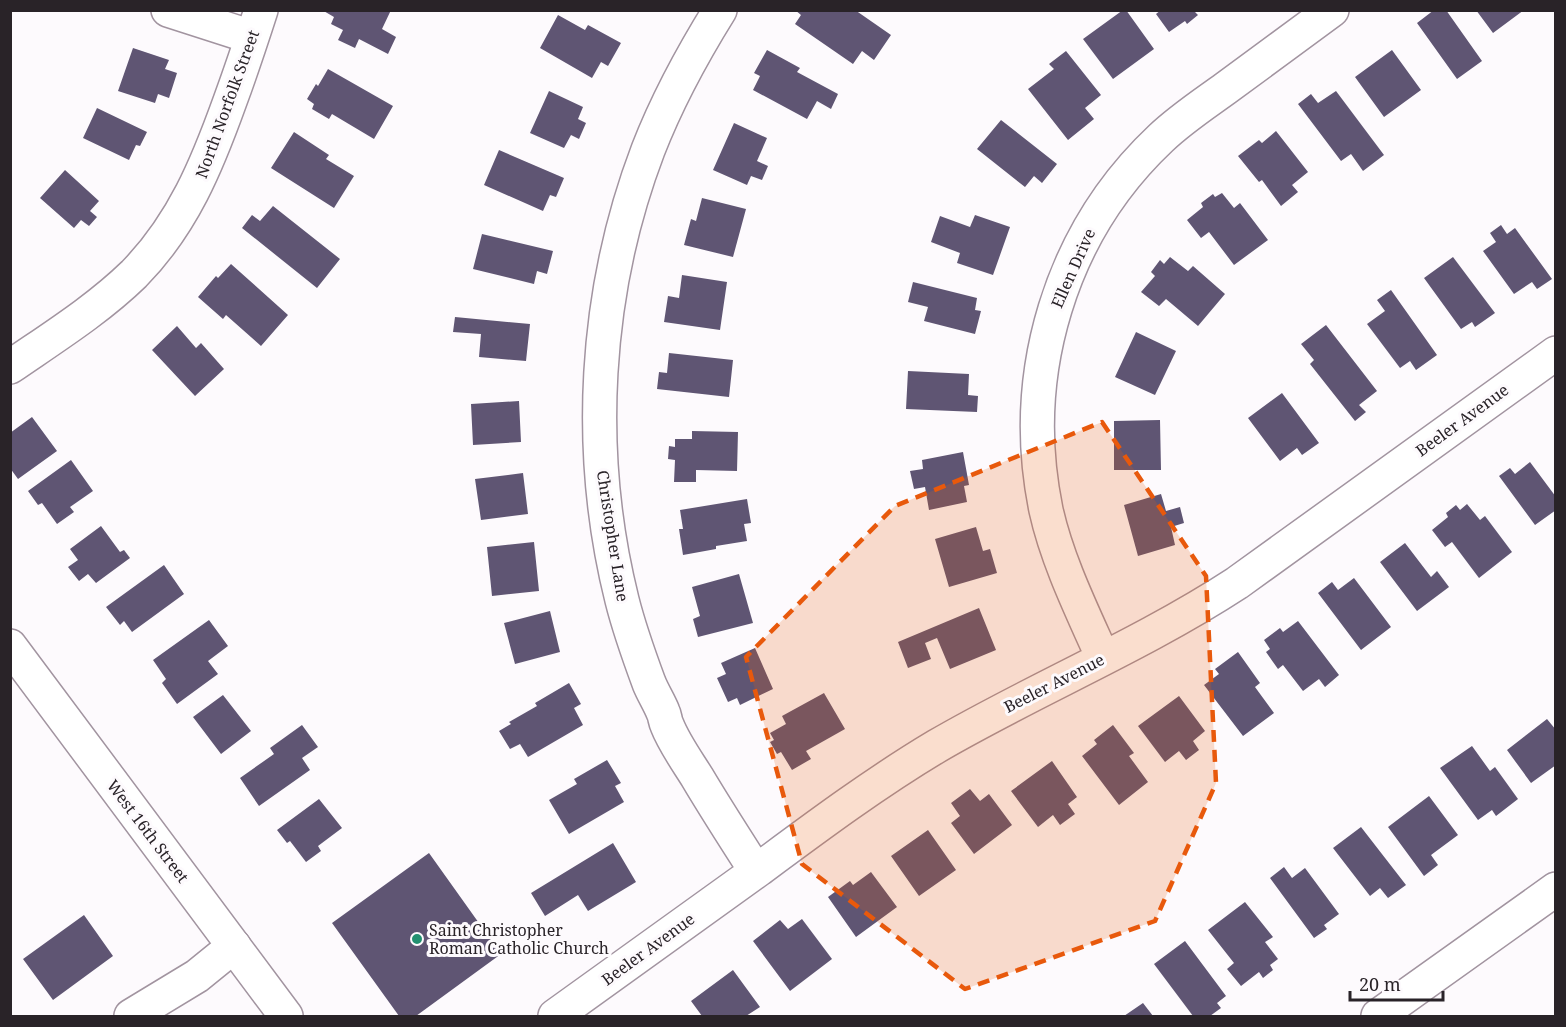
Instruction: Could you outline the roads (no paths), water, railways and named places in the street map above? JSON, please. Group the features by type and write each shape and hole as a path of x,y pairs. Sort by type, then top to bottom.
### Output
{"street":[{"path":"168,10 257,24"},
{"name":"Christopher Lane","path":"720,10 692,57 666,108 631,203 606,315 599,415 606,515 622,599 639,656 674,740 756,871"},
{"name":"Ellen Drive","path":"1103,658 1058,551 1046,509 1039,467 1037,423 1044,351 1054,309 1081,243 1103,205 1144,154 1190,114 1332,10"},
{"name":"North Norfolk Street","path":"10,367 112,294 144,263 171,229 192,195 212,150 257,24"},
{"name":"Beeler Avenue","path":"555,1017 840,810 928,752 1001,710 1184,616 1237,583 1556,353"},
{"name":"West 16th Street","path":"10,646 286,1017"},
{"path":"1378,1017 1556,889"},
{"path":"131,1017 197,976 234,946"}],"place":[{"name":"Saint Christopher Roman Catholic Church","path":"417,939"}]}
